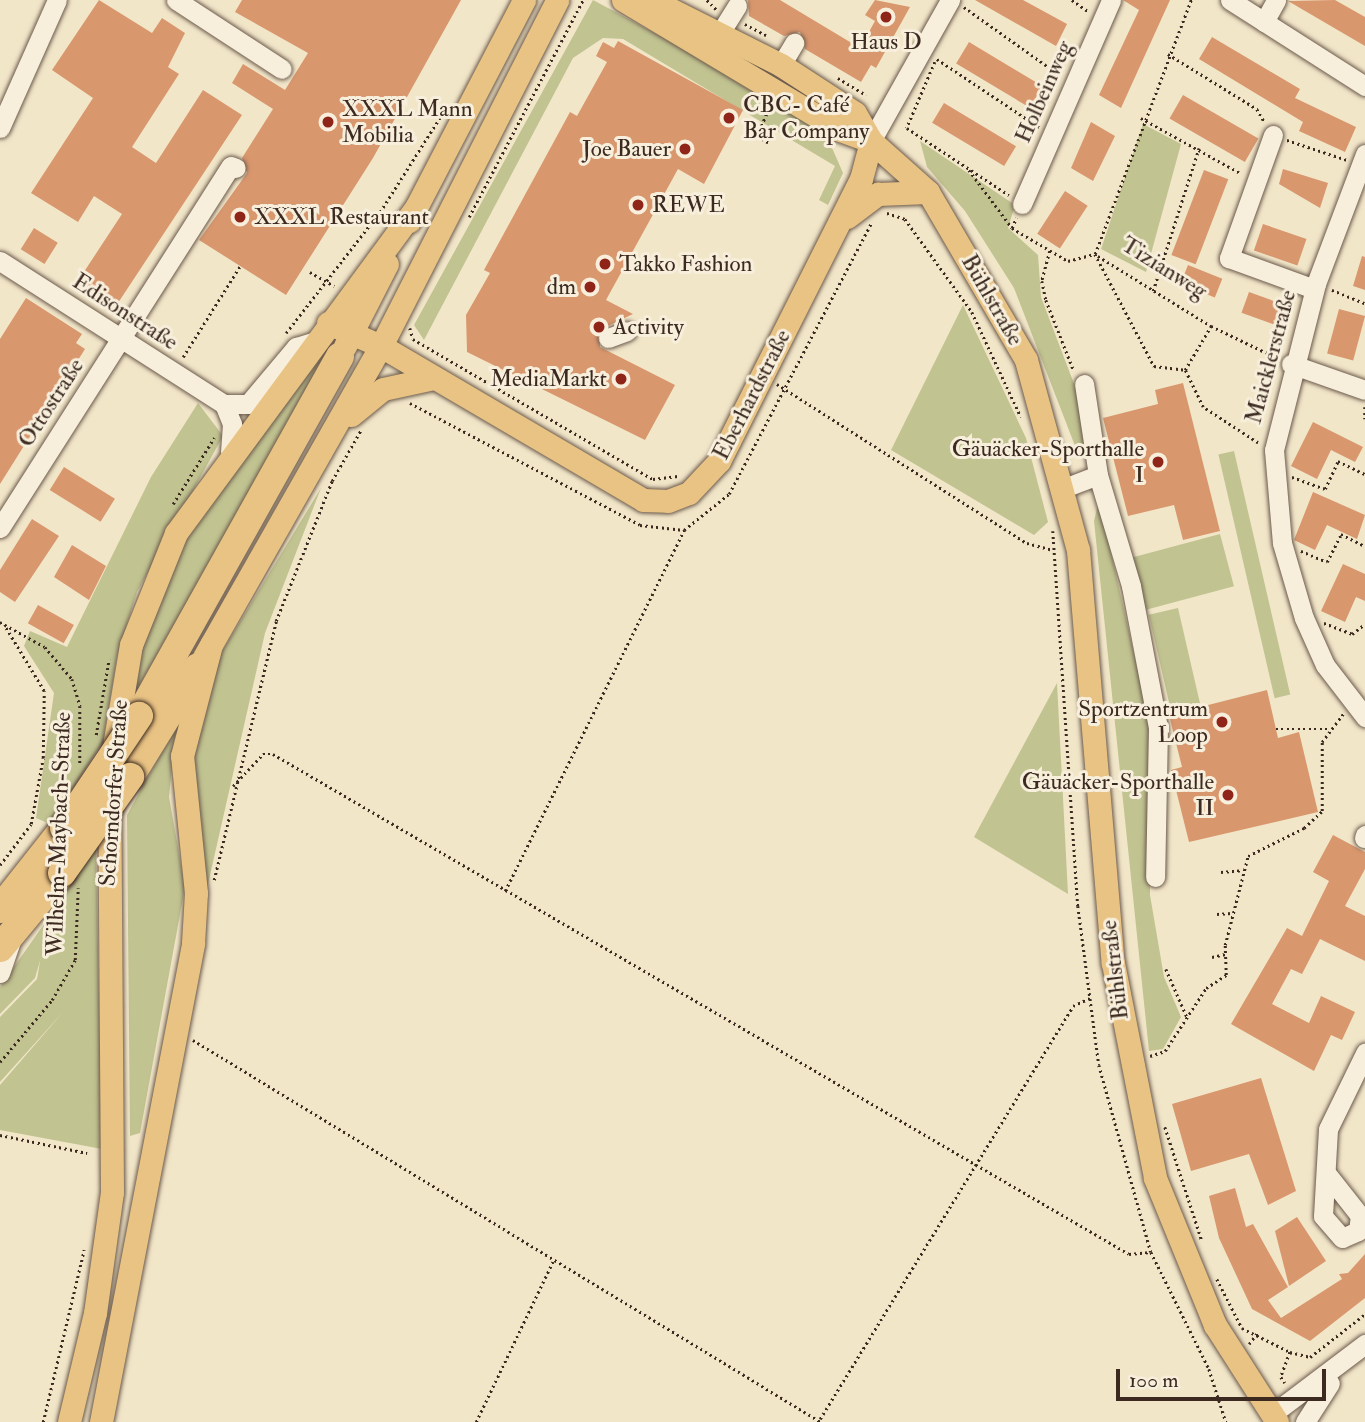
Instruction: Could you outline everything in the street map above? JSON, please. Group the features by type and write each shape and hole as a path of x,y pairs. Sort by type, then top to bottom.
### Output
{"highway":[{"path":"0,909 64,828 139,716 346,344"},
{"path":"7,941 70,878 205,656"}],"main road":[{"path":"346,344 524,0"},
{"path":"101,1422 193,943 196,893 182,756 205,656 381,346 557,0"},
{"name":"Bühlstraße","path":"623,0 840,130 871,141"},
{"name":"Bühlstraße","path":"652,0 780,65 855,113 871,141 928,192 1026,360 1064,488 1085,612 1099,820 1127,1059 1160,1193 1215,1325 1274,1419"},
{"name":"Eberhardstraße","path":"328,323 346,344 381,346 643,500 668,501 706,480 838,227 871,141"},
{"path":"838,227 878,194 928,192"},
{"name":"Schorndorfer Straße","path":"69,1422 95,1313 112,1192 107,837 118,705 156,575 230,452 416,207"},
{"path":"330,438 373,394 434,378"}],"street":[{"path":"0,128 57,0"},
{"path":"176,0 199,6 282,69"},
{"name":"Holbeinweg","path":"1022,204 1111,0"},
{"path":"1230,0 1365,86"},
{"path":"1264,22 1276,0"},
{"path":"720,33 737,6"},
{"name":"Eberhardstraße","path":"871,141 957,8"},
{"path":"780,65 794,43"},
{"path":"1273,135 1254,181 1229,258 1315,287"},
{"name":"Maicklerstraße","path":"1359,711 1307,627 1282,543 1273,450 1291,364 1315,287 1363,159"},
{"name":"Ottostraße","path":"0,528 232,166 236,168"},
{"name":"Edisonstraße","path":"0,261 224,404"},
{"path":"608,338 627,331"},
{"path":"230,452 232,424 224,404 248,404 296,347 312,342"},
{"path":"1291,364 1365,390"},
{"path":"1084,384 1098,475 1131,586 1158,727 1155,877"},
{"path":"1064,488 1098,475"},
{"path":"0,973 7,941"},
{"path":"1327,1174 1328,1129 1358,1086 1365,1053"},
{"path":"1274,1419 1362,1347"},
{"path":"1305,1422 1314,1402 1362,1347"}],"path":[{"path":"464,226 583,0"},
{"path":"967,0 957,8 1074,85"},
{"path":"1191,0 1141,118 1095,254 1154,366 1185,370 1192,393 1217,422 1273,450"},
{"path":"942,48 937,59 1052,135"},
{"path":"1168,54 1257,109 1273,135 1363,159"},
{"name":"Tizianweg","path":"937,59 907,128 1022,204"},
{"path":"310,272 327,282 452,96"},
{"path":"768,143 757,136 775,96"},
{"path":"1141,118 1254,181"},
{"path":"1153,291 1199,148"},
{"name":"Tizianweg","path":"967,167 1012,228 1068,261 1095,254 1211,326 1291,364"},
{"path":"505,891 684,530 729,494 869,225 884,212 905,219 972,312 1023,422"},
{"path":"183,357 240,266"},
{"path":"1315,287 1365,303"},
{"path":"415,316 413,339 653,479 689,472"},
{"name":"Tizianweg","path":"1185,370 1211,326"},
{"path":"762,376 1027,542 1054,551"},
{"path":"406,402 640,525 684,530"},
{"path":"367,418 332,481 276,621 233,787 263,754 273,754 1129,1254 1151,1252"},
{"path":"1275,476 1300,477 1325,489 1338,461 1365,474"},
{"path":"1052,527 1078,906 1099,1065 1151,1252 1209,1369 1226,1422"},
{"path":"1282,543 1327,562 1341,534 1365,546"},
{"path":"1307,627 1326,622 1352,634 1365,624"},
{"path":"0,865 31,824 43,758 44,691 1,623"},
{"name":"Wilhelm-Maybach-Straße","path":"1,623 45,647 72,679 80,706 80,771"},
{"path":"1276,729 1328,729 1359,711"},
{"path":"1147,1057 1166,1051 1206,988 1226,975 1232,913 1248,856 1304,828 1322,811 1322,743 1328,729"},
{"path":"1221,872 1242,870"},
{"name":"Wilhelm-Maybach-Straße","path":"0,1062 52,1000 75,960 70,878"},
{"path":"1217,915 1232,913"},
{"path":"1212,957 1226,954"},
{"path":"1166,969 1187,1017"},
{"path":"186,1035 819,1422 1073,1006 1090,998"},
{"path":"0,1135 87,1153"},
{"path":"43,1422 88,1239"},
{"path":"476,1422 553,1261"},
{"path":"1290,1352 1310,1357 1365,1314"}],"green space":[{"path":"593,0 767,93 829,141 843,173 828,205 819,200 835,166 623,39 603,38 573,58 424,340 414,325"},
{"path":"1143,124 1181,144 1146,272 1101,249"},
{"path":"920,141 1015,205 1008,228 1038,255 1041,297 1076,389 1084,443 1077,451 1014,288 965,211 927,167"},
{"path":"963,305 1026,438 1048,522 1034,535 891,450"},
{"path":"324,344 330,349 223,546 126,708 147,620 186,533"},
{"path":"198,403 223,436 137,592 117,657 103,741 50,824 36,818 54,693 24,646 30,631 67,647 151,477"},
{"path":"1234,451 1290,695 1275,698 1218,455"},
{"path":"321,488 265,633 203,906 187,775 194,721 221,653"},
{"path":"1099,500 1150,724 1150,895 1164,977 1181,1017 1163,1049 1149,1051 1094,521"},
{"path":"1220,534 1234,586 1146,610 1132,558"},
{"path":"1178,608 1200,703 1171,710 1149,615"},
{"path":"1057,683 1068,894 974,837"},
{"path":"176,726 169,797 185,887 140,1133 130,1136 127,815"},
{"path":"96,849 102,1149 0,1130 0,1085 64,1011 0,1082 0,1017 37,979 44,938 65,891"},
{"path":"56,907 35,978 0,1014 0,987"}],"building":[{"path":"99,0 152,33 162,18 185,33 168,67 179,74 132,147 156,163 203,90 242,115 114,309 76,284 122,214 94,196 78,222 31,193 93,98 52,70"},
{"name":"XXXL Mann Mobilia","path":"242,0 461,0 373,158 286,295 199,240 247,173 242,158 273,109 232,83 243,64 285,90 308,53 235,12"},
{"path":"748,0 780,0 860,48 875,21 865,15 875,0 910,7 876,68 871,65 861,82 805,49 800,32 784,36 749,16"},
{"path":"975,0 1023,0 1067,24 1056,46"},
{"path":"1123,0 1170,0 1121,108 1099,95 1139,10"},
{"path":"1335,0 1365,17 1365,46 1288,1"},
{"path":"1212,37 1300,89 1295,98 1356,127 1345,152 1299,131 1303,122 1199,59"},
{"path":"618,41 743,110 704,184 678,169 606,300 633,314 599,330 600,347 675,385 645,440 467,352 466,315 490,273 484,270 570,112 577,116 607,62 596,56 603,42 614,48"},
{"path":"969,42 1043,86 1030,108 956,63"},
{"path":"1183,95 1258,138 1245,162 1170,118"},
{"path":"944,103 1016,146 1004,166 932,123"},
{"path":"1091,122 1115,136 1093,181 1071,168"},
{"path":"1283,169 1328,183 1320,208 1279,184"},
{"path":"1204,170 1228,179 1196,264 1171,255"},
{"path":"1065,191 1088,206 1060,248 1037,234"},
{"path":"1263,224 1306,239 1297,265 1254,250"},
{"path":"34,228 58,243 44,264 21,249"},
{"path":"1362,256 1365,257 1365,290 1353,286"},
{"path":"1188,265 1222,279 1215,297 1181,284"},
{"path":"1249,292 1284,305 1276,325 1241,313"},
{"path":"26,298 82,334 76,343 85,349 0,484 0,339"},
{"path":"1339,309 1365,316 1353,360 1327,353"},
{"name":"Gäuäcker-Sporthalle I","path":"1183,383 1220,531 1183,540 1174,505 1128,516 1103,418 1158,404 1155,390"},
{"path":"1313,422 1363,447 1355,462 1331,450 1317,479 1291,466"},
{"path":"64,467 115,499 101,522 50,490"},
{"path":"1313,492 1365,515 1357,539 1327,525 1315,550 1294,540"},
{"path":"32,519 59,536 15,602 0,592 0,570"},
{"path":"72,545 106,566 89,600 54,577"},
{"path":"1343,564 1365,574 1365,601 1356,597 1345,622 1321,611"},
{"path":"38,605 74,625 64,643 28,623"},
{"path":"1267,690 1278,738 1299,732 1318,812 1189,842 1171,770 1182,767 1169,715"},
{"path":"1333,835 1365,852 1365,869 1345,906 1365,916 1365,961 1320,939 1302,974 1291,969 1272,1004 1309,1023 1321,996 1355,1012 1342,1040 1331,1035 1314,1071 1231,1024 1287,928 1302,936 1329,881 1313,872"},
{"path":"1261,1078 1296,1191 1268,1205 1249,1154 1191,1171 1172,1104"},
{"path":"1235,1188 1246,1227 1253,1224 1288,1287 1268,1300 1281,1318 1342,1279 1339,1274 1348,1273 1365,1254 1365,1298 1310,1341 1252,1309 1219,1238 1209,1196"},
{"path":"1297,1217 1326,1261 1289,1286 1275,1231"}],"place":[{"name":"Haus D","path":"886,17"},
{"name":"CBC- Café Bar Company","path":"729,118"},
{"name":"XXXL Mann Mobilia","path":"328,122"},
{"name":"Joe Bauer","path":"685,149"},
{"name":"REWE","path":"638,205"},
{"name":"XXXL Restaurant","path":"240,217"},
{"name":"Takko Fashion","path":"605,264"},
{"name":"dm","path":"590,287"},
{"name":"Activity","path":"599,327"},
{"name":"MediaMarkt","path":"621,379"},
{"name":"Gäuäcker-Sporthalle I","path":"1158,462"},
{"name":"Sportzentrum Loop","path":"1222,722"},
{"name":"Gäuäcker-Sporthalle II","path":"1228,795"}]}
